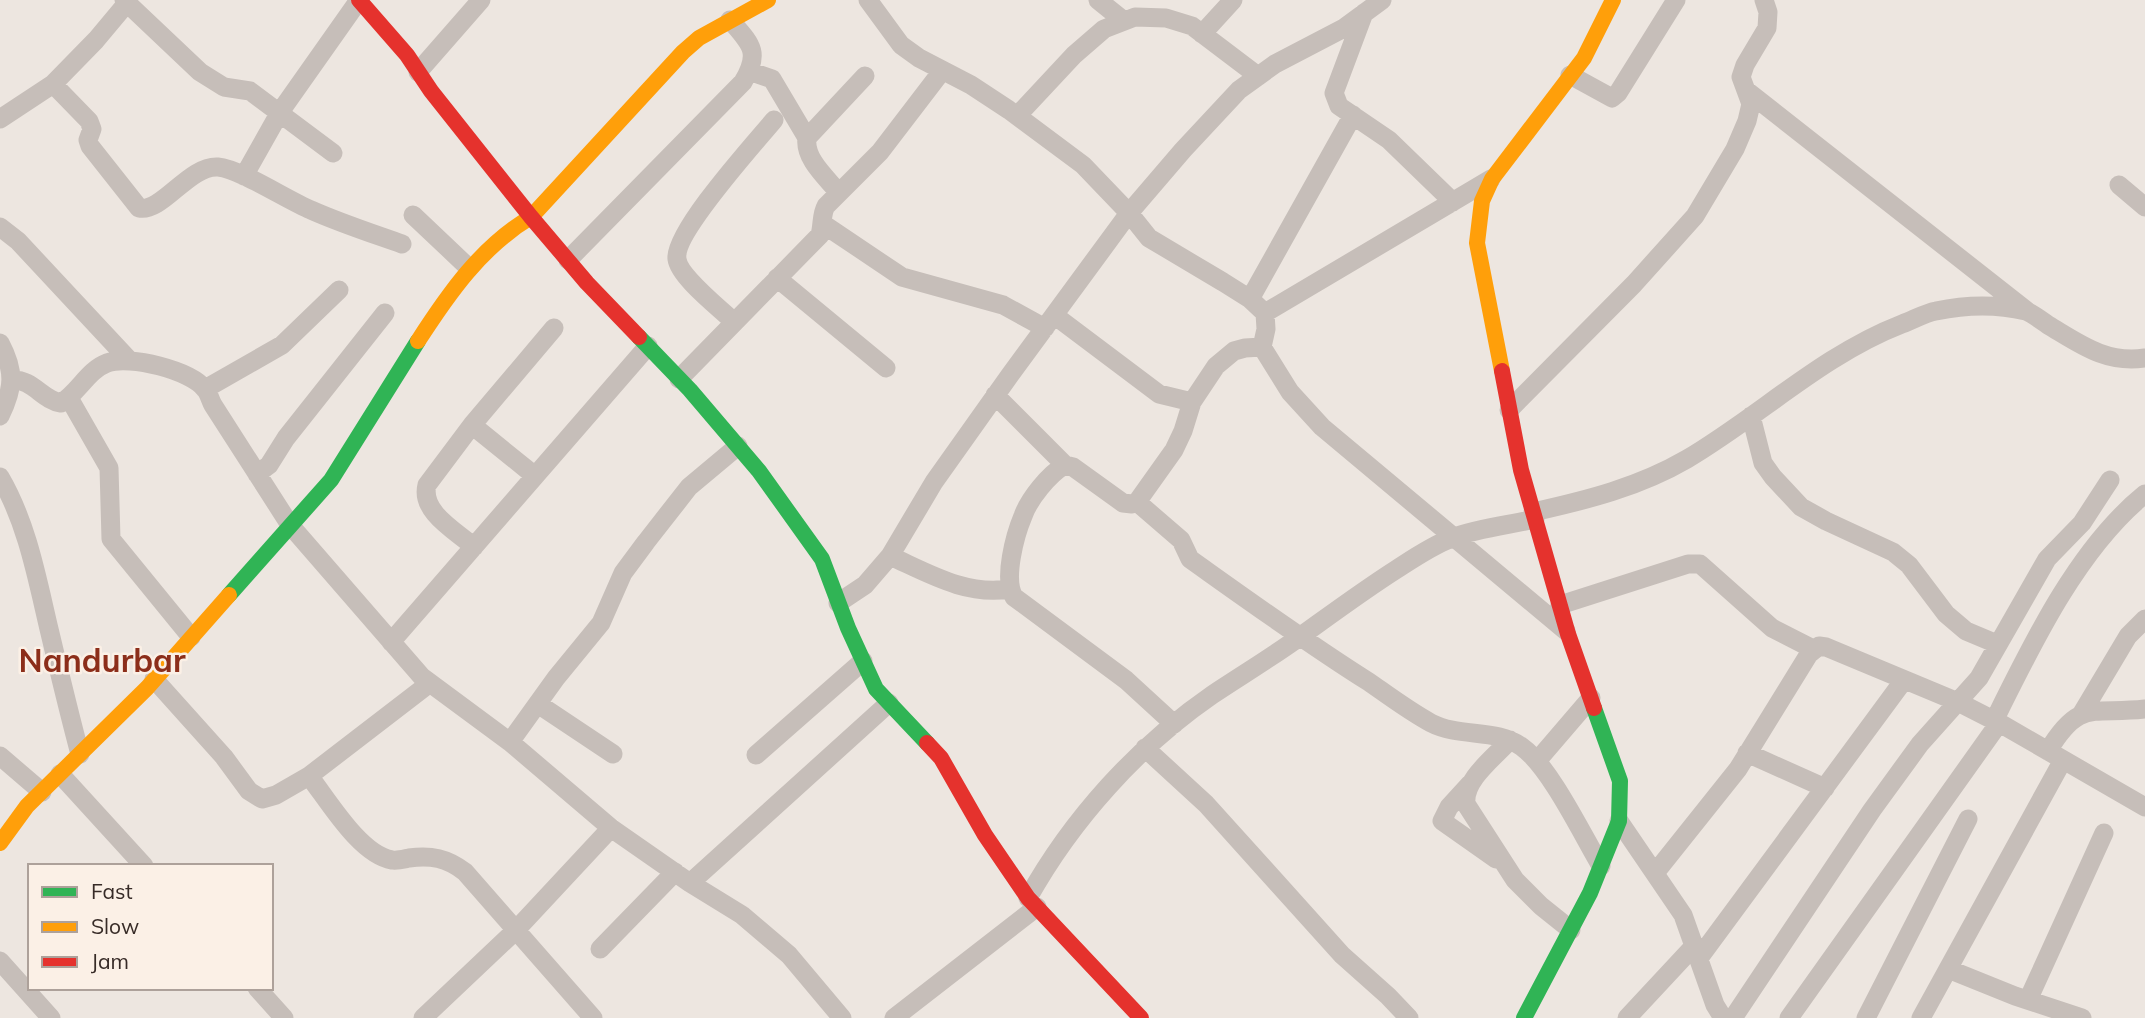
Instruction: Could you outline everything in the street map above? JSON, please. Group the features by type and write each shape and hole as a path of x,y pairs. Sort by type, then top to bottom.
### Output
{"street":[{"path":"244,176 280,112 359,0 407,55 467,138 531,217 759,471 822,559 838,603 876,689 942,758 985,835 1033,902 1141,1018"},
{"path":"418,72 481,0"},
{"path":"0,843 27,806 154,679 331,480 446,297 469,268 516,226 531,217 683,52 699,38 768,0"},
{"path":"869,0 901,46 971,85 1017,116 1083,165 1149,238 1250,299 1265,313 1266,329 1262,347 1290,392 1322,427 1569,634"},
{"path":"1098,0 1124,21"},
{"path":"1202,34 1233,0"},
{"path":"838,603 864,584 890,556 934,482 1049,321 1129,213 1210,121 1239,90 1275,64 1344,28 1382,0"},
{"path":"1524,1018 1571,930 1601,866 1619,821 1620,781 1569,634 1521,470 1477,243 1482,201 1492,179 1584,58 1614,0"},
{"path":"1570,75 1612,98 1618,93 1676,0"},
{"path":"1509,410 1634,284 1695,216 1735,149 1747,121 1751,104 1741,77 1767,28 1765,0"},
{"path":"0,119 53,84 96,40 125,2 200,72 224,87 250,91 333,153"},
{"path":"1365,12 1334,93 1339,106 1389,140 1453,202"},
{"path":"1017,116 1074,55 1104,29 1135,17 1166,18 1192,26 1258,76"},
{"path":"568,260 743,82 753,60 753,50 730,20"},
{"path":"749,71 772,79 807,138"},
{"path":"679,379 820,235 822,214 826,206 880,152 942,71"},
{"path":"839,193 811,158 806,146 807,138 865,76"},
{"path":"53,84 89,121 92,129 88,140 90,146 139,208 151,207 185,180 209,168 230,170 312,211 401,244"},
{"path":"1747,91 2028,312 2083,346 2113,359 2145,358"},
{"path":"1250,299 1353,114"},
{"path":"734,322 686,276 677,259 679,248 692,222 774,120"},
{"path":"1265,313 1492,179"},
{"path":"2119,185 2145,207"},
{"path":"413,215 469,268"},
{"path":"823,224 902,277 1003,305 1049,321 1159,394 1192,402"},
{"path":"0,227 18,241 129,359"},
{"path":"777,278 886,369"},
{"path":"205,389 282,345 339,289"},
{"path":"894,1018 1033,902 1042,873 1103,794 1145,748 1212,695 1267,661 1417,556 1453,538 1601,497 1645,481 1688,459 1833,359 1875,334 1934,311 1973,306 2028,312"},
{"path":"257,474 269,465 286,438 385,313"},
{"path":"474,547 430,509 425,495 427,485 472,425 554,328"},
{"path":"0,343 9,359 12,380 9,398 0,416"},
{"path":"391,642 648,346"},
{"path":"995,395 1065,466 1073,467 1123,503 1132,504 1137,502 1158,475 1180,439 1192,402 1209,375 1224,358 1245,348 1262,347"},
{"path":"12,380 22,380 55,402 61,403 106,363 129,359 155,364 194,380 205,389 212,405 290,525 422,677 510,742 611,828 682,878 742,915 789,955 842,1018"},
{"path":"69,398 109,468 111,539 191,637"},
{"path":"1751,416 1763,463 1801,507 1893,552 1909,565 1946,614 1966,631 1997,644"},
{"path":"472,425 535,476"},
{"path":"510,742 601,623 622,573 689,488 738,446"},
{"path":"1065,466 1034,496 1023,515 1009,576 1009,589 1018,601 1126,680 1174,724"},
{"path":"0,477 5,500 21,521 80,754"},
{"path":"1733,1018 1872,810 1920,744 1979,678 2047,559 2082,523 2110,480"},
{"path":"1789,1018 1997,722 2026,655 2063,592 2118,517 2145,494"},
{"path":"1137,502 1181,540 1190,558 1299,638 1432,723 1457,733 1502,737 1522,746 1537,761 1601,866"},
{"path":"890,556 971,589 993,592 1009,589"},
{"path":"1560,605 1688,564 1700,564 1772,628 1813,649 1826,647 1958,702 2145,807"},
{"path":"2082,713 2128,636 2145,619"},
{"path":"1655,873 1714,800 1813,649"},
{"path":"756,755 863,661"},
{"path":"154,679 224,757 249,791 262,799 276,795 309,776 429,682"},
{"path":"1628,1018 1697,952 1825,788 1904,680"},
{"path":"1537,761 1591,698"},
{"path":"600,949 889,703"},
{"path":"538,704 613,754"},
{"path":"1921,1018 2056,756 2069,722 2082,713 2104,709 2145,709"},
{"path":"1505,866 1442,821 1449,807 1510,740"},
{"path":"1145,748 1206,804 1342,955 1409,1018"},
{"path":"1747,753 1825,788"},
{"path":"0,756 42,792"},
{"path":"60,774 142,864"},
{"path":"309,776 353,834 371,849 392,860 430,856 453,862 465,872 593,1018"},
{"path":"1470,784 1465,795 1466,804 1505,866 1526,891 1571,930"},
{"path":"1866,1018 1968,819"},
{"path":"1619,821 1683,915 1715,1005 1723,1018"},
{"path":"424,1018 514,931 611,828"},
{"path":"2028,1000 2104,833"},
{"path":"0,961 51,1018"},
{"path":"1948,969 2082,1018"},
{"path":"259,990 284,1018"}],"traffic: fast":[{"path":"639,337 690,390 759,471 822,559 848,628 876,689 927,743"},
{"path":"229,595 331,480 418,341"},
{"path":"1524,1018 1590,893 1619,821 1620,781 1594,708"}],"traffic: slow":[{"path":"418,341 467,272 497,242 531,217 683,52 699,38 768,0"},
{"path":"1502,371 1477,243 1482,201 1492,179 1584,58 1613,0"},
{"path":"0,843 27,806 147,688 229,595"}],"traffic: jam":[{"path":"359,0 407,55 431,91 531,217 587,283 639,337"},
{"path":"1502,371 1521,470 1568,634 1594,708"},
{"path":"927,743 941,758 985,835 1028,898 1141,1018"}],"district":[{"name":"Nandurbar","path":"102,660"}]}
